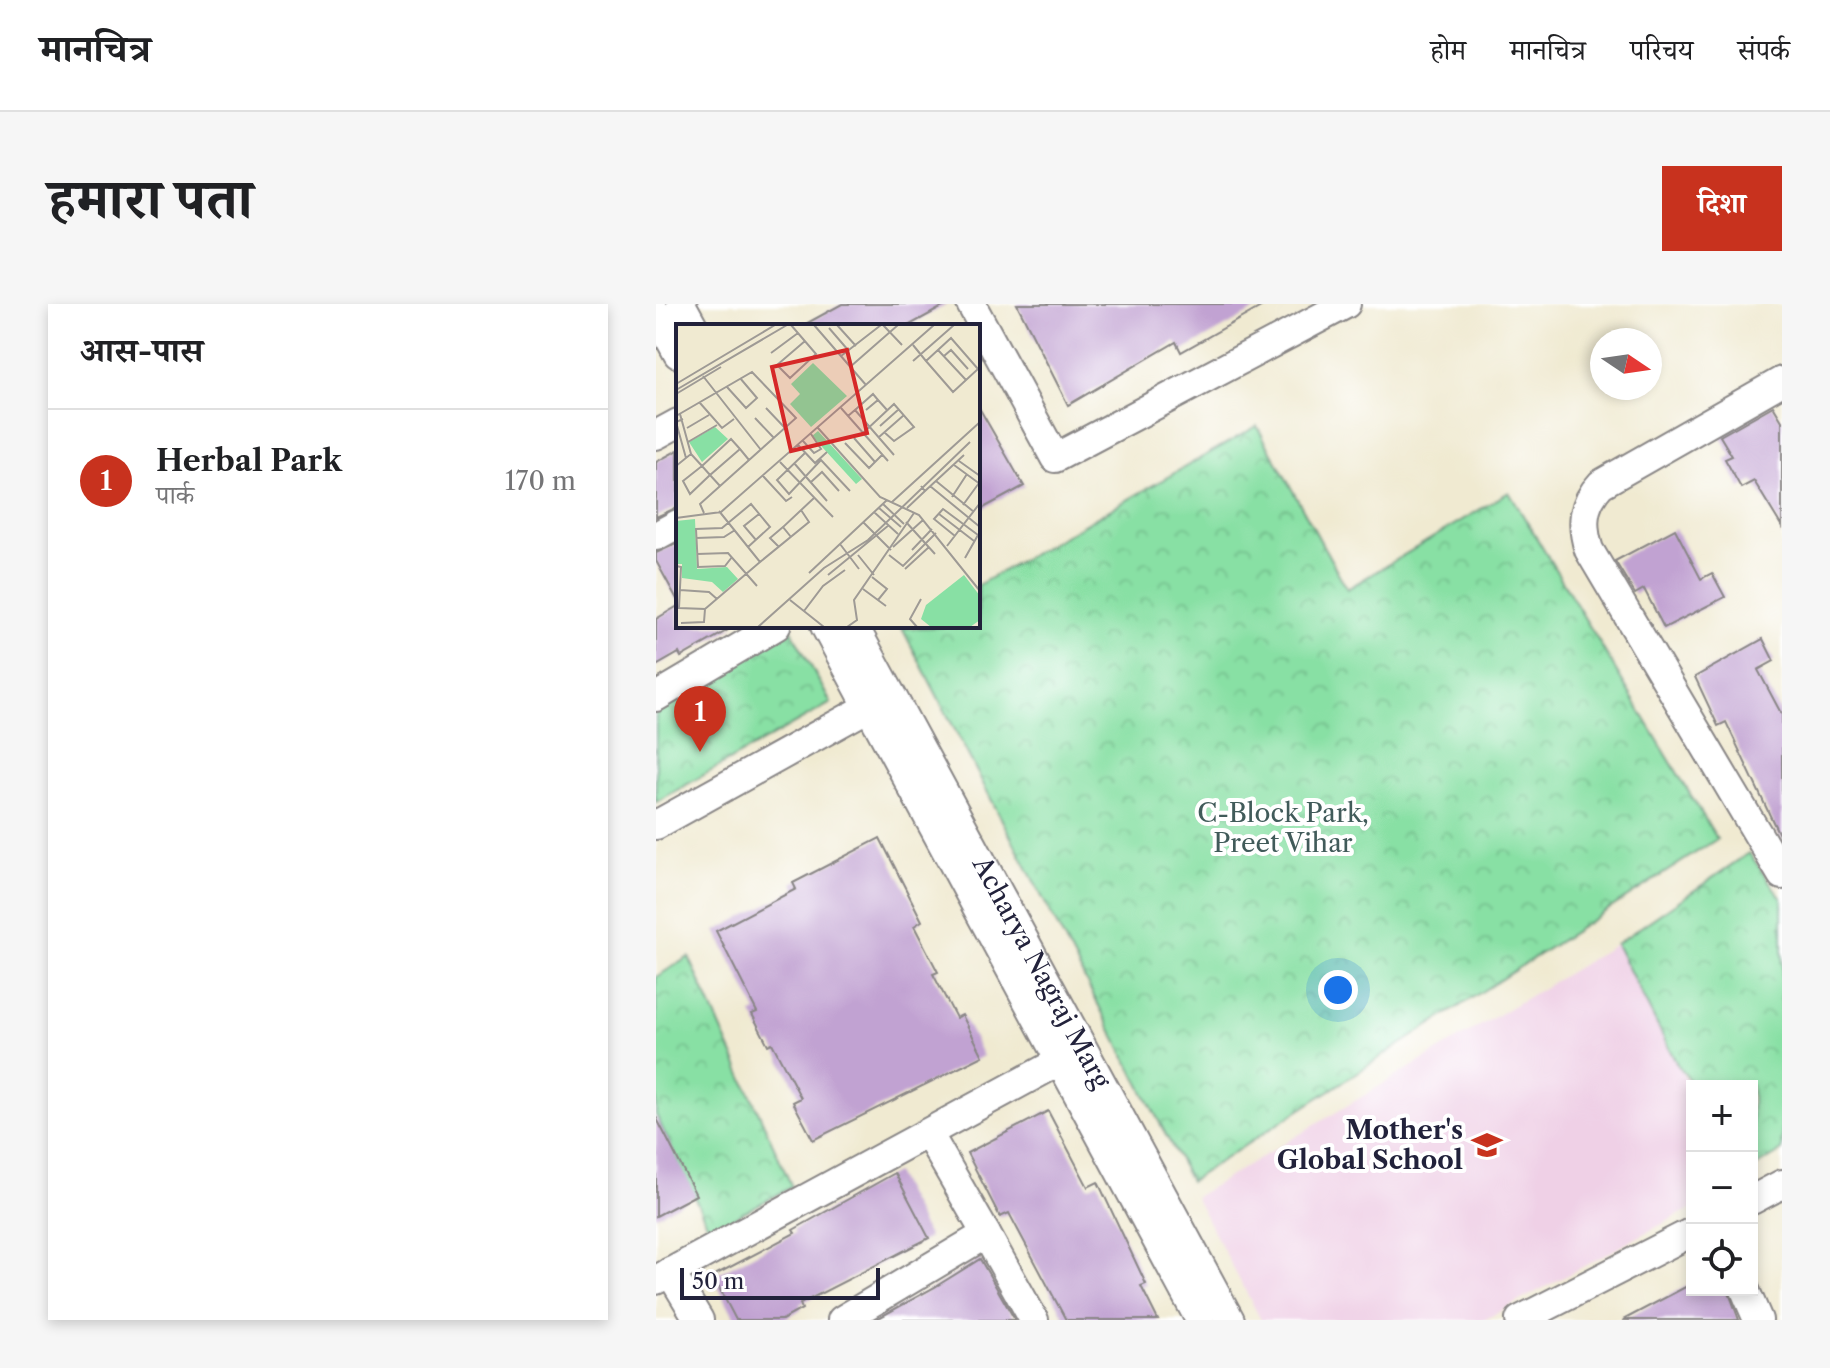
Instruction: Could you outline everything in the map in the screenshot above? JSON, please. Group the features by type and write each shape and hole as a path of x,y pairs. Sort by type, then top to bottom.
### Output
{"street":[{"path":"681,304 692,324"},
{"path":"971,304 1055,458 1346,304"},
{"path":"656,313 676,350"},
{"path":"1782,381 1601,484 1590,495 1583,532 1589,550 1782,875"},
{"path":"656,435 676,424"},
{"path":"656,536 676,525"},
{"path":"656,697 773,628"},
{"name":"Acharya Nagraj Marg","path":"826,628 880,701 1072,1055 1230,1320"},
{"name":"Acharya Nagraj Marg","path":"855,628 880,701"},
{"path":"656,825 880,701"},
{"path":"699,1320 663,1276 1072,1055"},
{"name":"Acharya Nagraj Marg","path":"1072,1055 1200,1320"},
{"path":"928,1133 1034,1320"},
{"path":"1758,1197 1782,1184"},
{"path":"842,1320 986,1234"},
{"path":"1520,1320 1553,1312 1686,1235"},
{"path":"1748,1296 1758,1320"}],"shaded area":[{"name":"Mother's Global School","path":"1616,944 1686,1080 1686,1211 1484,1320 1261,1320 1195,1197"}],"green space":[{"name":"C-Block Park, Preet Vihar","path":"1257,426 1347,589 1509,492 1717,839 1190,1181 902,628 980,628 980,584"},
{"path":"790,628 831,703 656,802 656,689"},
{"path":"1749,853 1782,899 1782,1151 1758,1165 1758,1080 1689,1080 1677,1064 1616,944"},
{"path":"689,957 792,1187 710,1230 656,1115 656,977"}],"building":[{"path":"842,304 948,304 912,324 806,324"},
{"path":"1017,304 1266,304 1181,352 1176,342 1068,405"},
{"path":"1773,406 1782,421 1782,527 1754,481 1741,488 1725,459 1732,456 1720,436"},
{"path":"980,409 1024,486 980,510"},
{"path":"676,451 676,508 656,517 656,462"},
{"path":"1675,529 1701,579 1712,573 1725,597 1664,628 1644,589 1635,594 1615,561"},
{"path":"676,544 676,597 656,561 656,553"},
{"path":"676,607 676,628 732,628 681,657 679,653 656,666 656,619"},
{"path":"1763,639 1774,661 1758,670 1782,715 1782,841 1726,722 1718,726 1695,677"},
{"path":"880,838 922,921 914,926 938,972 933,974 956,1018 962,1015 983,1056 813,1140 793,1102 801,1098 772,1043 768,1045 752,1014 757,1012 716,931 796,889 793,883"},
{"path":"1048,1111 1088,1187 1098,1182 1146,1284 1141,1286 1158,1320 1066,1320 1009,1213 1000,1217 967,1153"},
{"path":"656,1117 696,1195 656,1216"},
{"path":"895,1173 929,1238 800,1304 802,1309 782,1320 736,1320 713,1276 795,1233 793,1230"},
{"path":"980,1259 1015,1320 875,1320 935,1287"},
{"path":"1686,1287 1686,1296 1730,1296 1739,1320 1623,1320"}],"place":[{"name":"Herbal Park","path":"700,752"},
{"name":"Mother's Global School","path":"1487,1145"}]}
